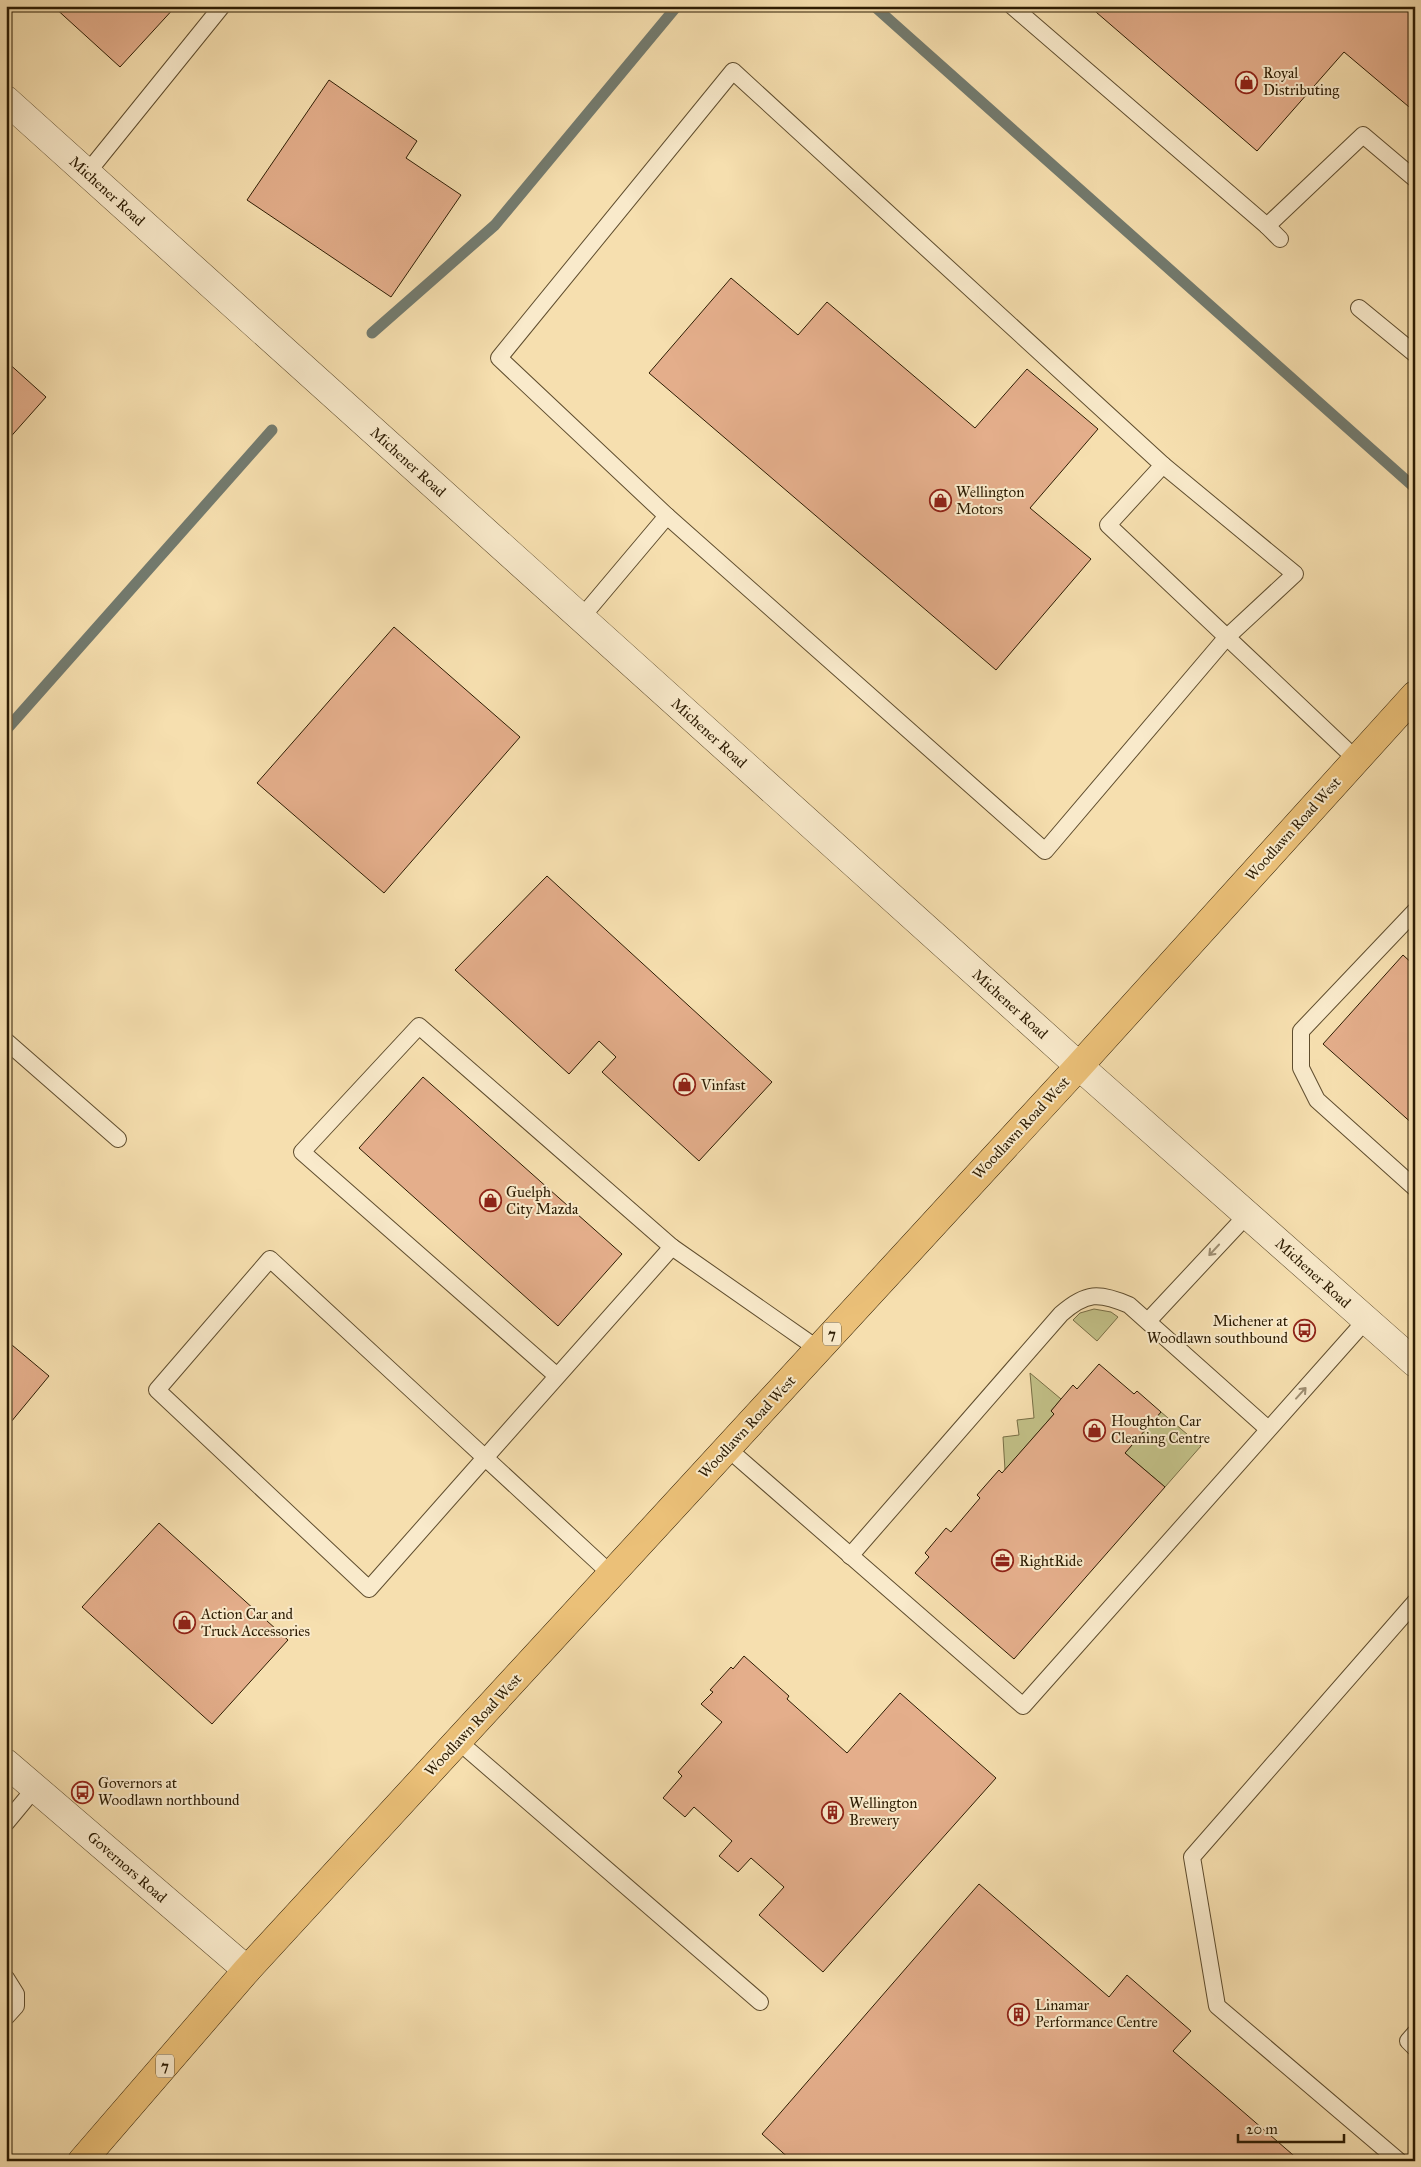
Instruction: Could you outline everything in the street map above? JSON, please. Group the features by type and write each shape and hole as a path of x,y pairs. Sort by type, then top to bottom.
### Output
{"main road":[{"name":"Woodlawn Road West","path":"82,2161 247,1970 1078,1066 1415,695"}],"street":[{"name":"Michener Road","path":"6,100 1078,1066 1415,1363"},
{"name":"Governors Road","path":"6,1763 247,1970"}],"lane":[{"path":"87,173 222,6"},
{"path":"1012,6 1280,239"},
{"path":"734,71 1163,465 1295,574 1226,638 1045,851 667,516 499,358 734,71"},
{"path":"1266,226 1362,135 1415,179"},
{"path":"1359,308 1415,354"},
{"path":"1163,465 1108,525 1356,759"},
{"path":"581,618 667,516"},
{"path":"1413,916 1301,1030 1301,1068 1317,1100 1415,1188"},
{"path":"556,1376 302,1152 419,1026 672,1247 818,1349"},
{"path":"6,1041 118,1139"},
{"path":"1148,1321 1247,1215"},
{"path":"611,1574 485,1457 270,1259 157,1390 369,1589 485,1457 556,1376 672,1247"},
{"path":"850,1556 1061,1314 1076,1301 1094,1295 1112,1298 1129,1305 1268,1429"},
{"path":"727,1448 1023,1706 1366,1320"},
{"path":"1398,2161 1218,2006 1192,1857 1415,1602"},
{"path":"458,1741 760,2002"},
{"path":"6,1823 35,1788"},
{"path":"6,1978 16,1994 16,2006 6,2017"},
{"path":"1415,2033 1408,2041 1415,2048"}],"shaded area":[{"path":"1094,1309 1111,1312 1118,1317 1097,1341 1073,1320 1080,1313"},
{"path":"1030,1373 1061,1399 1051,1411 1054,1414 1005,1470 1003,1437 1019,1435 1017,1420 1034,1418"},
{"path":"1161,1412 1201,1446 1165,1487 1125,1453"}],"building":[{"path":"53,6 176,6 120,67"},
{"name":"Royal Distributing","path":"1089,6 1415,6 1415,112 1344,52 1257,151"},
{"path":"329,80 417,141 406,158 461,195 391,297 247,200"},
{"path":"731,278 798,335 827,302 975,428 1027,369 1098,429 1030,508 1091,559 996,670 649,373"},
{"path":"6,361 46,397 6,442"},
{"path":"394,627 520,737 384,893 257,783"},
{"path":"547,876 772,1082 699,1161 602,1072 616,1057 599,1041 569,1074 455,970"},
{"path":"1403,955 1415,966 1415,1126 1323,1044"},
{"name":"Guelph City Mazda","path":"423,1077 622,1254 558,1326 359,1148"},
{"path":"6,1340 49,1376 6,1428"},
{"path":"1099,1364 1134,1394 1137,1391 1161,1412 1125,1453 1165,1487 1014,1659 915,1573 929,1557 925,1553 946,1528 951,1532 980,1498 977,1495 999,1470 1002,1473 1054,1414 1051,1411 1073,1385 1077,1389"},
{"name":"Action Car and Truck Accessories","path":"159,1523 288,1640 212,1724 82,1607"},
{"name":"Wellington Brewery","path":"744,1656 789,1696 787,1699 847,1753 900,1693 996,1778 823,1972 759,1915 784,1887 751,1858 738,1872 719,1856 732,1841 694,1807 685,1817 663,1798 682,1776 678,1772 722,1722 701,1704 713,1692 710,1690"},
{"name":"Linamar Performance Centre","path":"979,1884 1109,1997 1127,1975 1191,2031 1173,2051 1300,2161 792,2161 762,2134"}],"waterway":[{"path":"372,333 495,225 677,6"},
{"path":"874,6 1415,488"},
{"path":"6,730 272,430"}],"place":[{"name":"Royal Distributing","path":"1247,82"},
{"name":"Wellington Motors","path":"940,501"},
{"name":"Vinfast","path":"685,1085"},
{"name":"Guelph City Mazda","path":"490,1201"},
{"name":"Michener at Woodlawn southbound","path":"1304,1330"},
{"name":"Houghton Car Cleaning Centre","path":"1095,1430"},
{"name":"RightRide","path":"1003,1561"},
{"name":"Action Car and Truck Accessories","path":"185,1623"},
{"name":"Governors at Woodlawn northbound","path":"82,1792"},
{"name":"Wellington Brewery","path":"833,1812"},
{"name":"Linamar Performance Centre","path":"1019,2014"}]}
